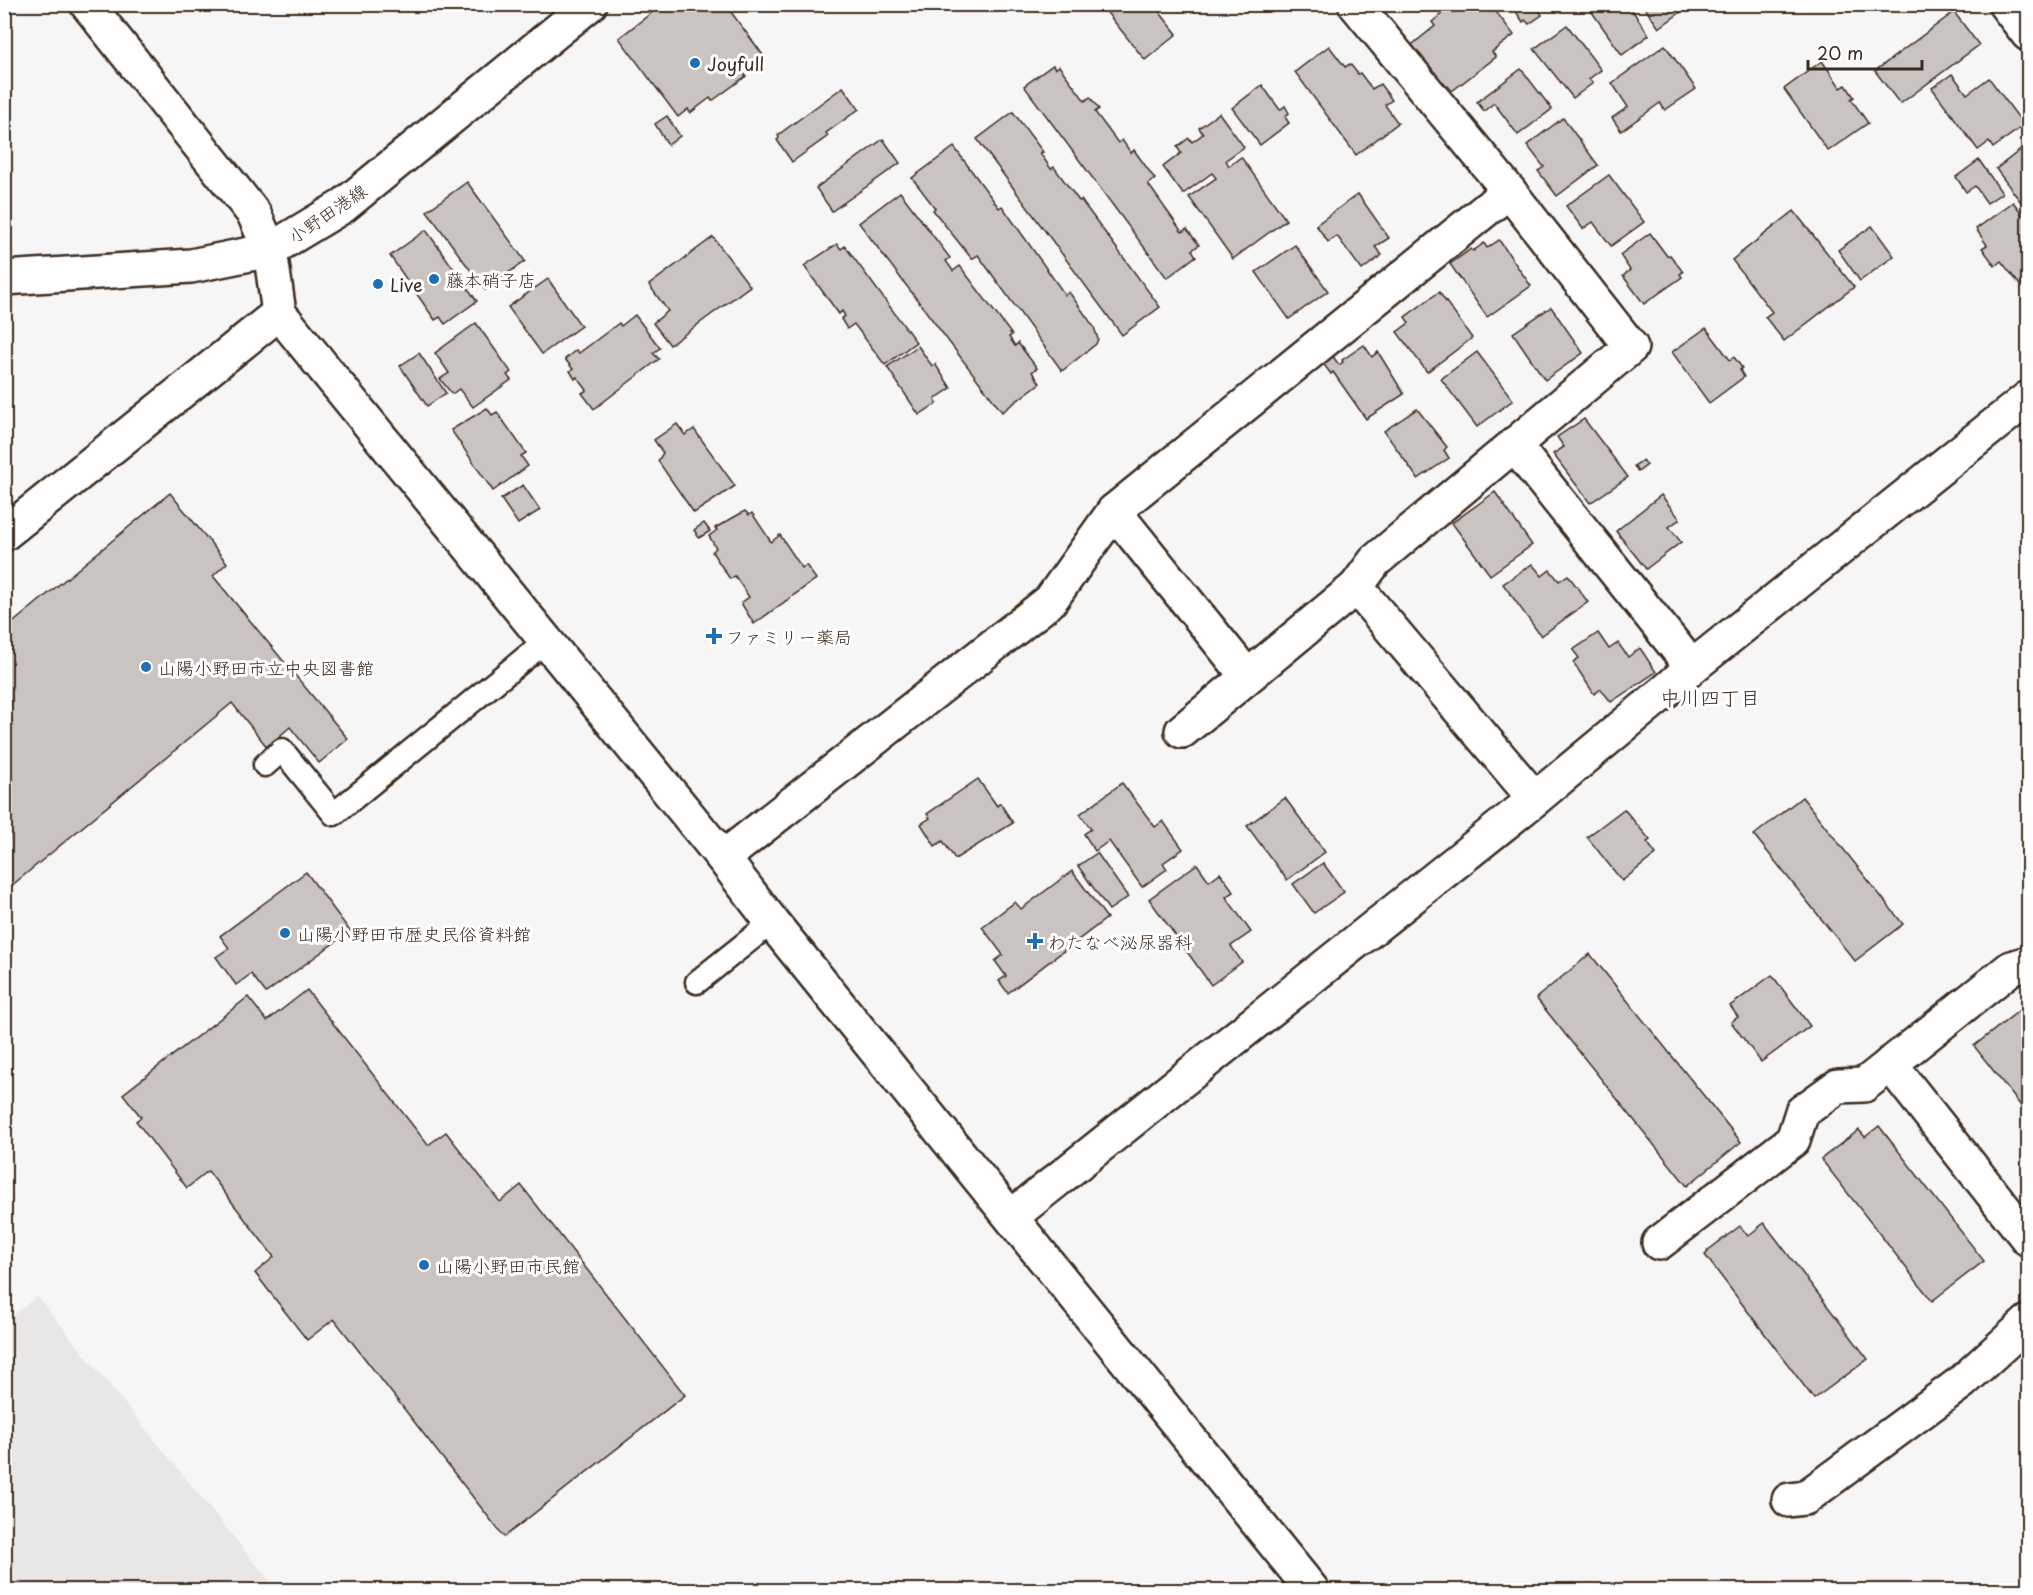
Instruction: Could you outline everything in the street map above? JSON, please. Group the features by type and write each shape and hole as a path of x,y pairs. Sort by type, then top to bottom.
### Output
{"street":[{"path":"87,4 254,214 270,250 279,313 723,858 772,922 1312,1590"},
{"name":"小野田港線","path":"4,278 191,266 270,250 343,206 590,4"},
{"path":"2005,4 2028,34"},
{"path":"1182,731 1356,586 1375,561 1631,347 1509,191 1357,5"},
{"path":"723,858 1050,601 1114,511 1509,191"},
{"path":"4,534 279,313"},
{"path":"1011,1217 1535,799 1692,667 2028,398"},
{"path":"1514,444 1692,667"},
{"path":"1114,511 1247,676"},
{"path":"1356,586 1535,799"},
{"path":"1659,1243 1793,1140 1802,1112 1838,1086 1864,1085 2011,968 2028,963"},
{"path":"1890,1064 2028,1239"},
{"path":"1789,1500 1805,1498 1962,1382 2028,1322"}],"lane":[{"path":"265,765 282,750 334,814 546,641"},
{"path":"697,982 772,922"}],"shaded area":[{"path":"37,1296 277,1590 5,1590 5,1322"}],"building":[{"name":"Joyfull","path":"663,4 725,4 763,55 742,71 746,76 712,101 710,98 690,113 688,109 678,117 619,38"},
{"path":"1100,4 1153,4 1177,34 1145,60"},
{"path":"1453,4 1457,7 1459,4 1490,4 1514,35 1492,52 1496,57 1452,91 1448,86 1446,88 1409,47 1435,26 1432,22"},
{"path":"1511,4 1547,4 1539,10 1542,15 1529,24 1525,20 1523,22"},
{"path":"1628,4 1649,35 1622,55 1587,5"},
{"path":"1642,4 1682,4 1685,9 1659,28"},
{"path":"1954,12 1979,45 1900,104 1875,71"},
{"path":"1567,25 1601,70 1589,79 1593,83 1573,98 1534,49"},
{"path":"1665,45 1696,89 1665,110 1660,103 1621,131 1612,118 1628,107 1612,83"},
{"path":"1329,46 1345,67 1350,64 1372,89 1380,84 1392,100 1385,105 1398,123 1356,155 1295,72"},
{"path":"1822,61 1841,88 1846,85 1854,97 1851,99 1868,123 1828,151 1784,89"},
{"path":"1053,65 1055,69 1059,66 1085,101 1090,97 1099,109 1095,112 1118,143 1122,140 1131,153 1134,150 1155,179 1148,184 1182,232 1187,229 1199,245 1192,250 1196,256 1167,278 1024,86"},
{"path":"1521,69 1552,109 1518,135 1494,103 1484,111 1477,102"},
{"path":"1952,74 1967,94 1989,78 2024,125 1993,148 1989,142 1978,150 1932,88"},
{"path":"1262,85 1280,110 1285,106 1289,113 1285,117 1289,123 1260,145 1232,108"},
{"path":"843,87 859,109 826,133 828,136 792,162 777,140 778,135"},
{"path":"1013,112 1043,152 1040,153 1051,169 1054,167 1079,201 1081,200 1160,307 1122,335 977,139"},
{"path":"1219,113 1244,147 1226,160 1229,166 1241,157 1286,220 1233,259 1189,197 1216,178 1212,173 1183,194 1163,167 1181,153 1177,147 1189,138 1192,142 1203,134 1199,128"},
{"path":"667,116 680,136 668,145 655,124"},
{"path":"1563,118 1598,165 1557,196 1538,171 1544,167 1527,145"},
{"path":"883,139 900,163 832,211 816,188"},
{"path":"2028,144 2028,201 2023,205 1996,169"},
{"path":"954,147 999,208 1002,206 1065,295 1069,292 1094,327 1098,339 1096,344 1062,371 978,255 972,259 933,210 935,208 912,178"},
{"path":"1979,160 2002,193 1987,203 1975,186 1966,192 1956,177"},
{"path":"1609,175 1644,222 1611,246 1593,222 1583,229 1566,206"},
{"path":"467,182 525,261 485,290 427,211"},
{"path":"900,192 950,258 946,261 953,271 960,266 1012,335 1009,337 1015,346 1018,343 1037,368 1032,372 1040,383 1002,412 859,223"},
{"path":"1358,194 1389,238 1375,247 1382,255 1362,270 1337,236 1328,242 1316,225"},
{"path":"2013,202 2028,221 2028,279 2020,285 2001,261 1995,266 1982,248 1987,245 1976,229"},
{"path":"1794,211 1854,287 1784,341 1765,317 1772,312 1732,260"},
{"path":"1872,226 1894,256 1860,281 1838,250"},
{"name":"藤本硝子店","path":"426,230 477,301 445,324 440,317 435,320 390,256"},
{"path":"1650,233 1667,256 1670,255 1683,272 1680,274 1682,277 1644,304 1623,276 1630,270 1620,255"},
{"path":"713,237 750,286 670,345 653,323 668,311 649,285"},
{"path":"1499,240 1531,286 1487,317 1450,264 1471,249 1473,251 1484,243 1487,248"},
{"path":"837,244 841,249 845,246 916,342 885,365 854,324 847,329 841,319 845,316 842,311 839,314 804,266"},
{"path":"1295,245 1328,291 1289,319 1256,272"},
{"path":"548,279 581,326 542,354 508,307"},
{"path":"1439,292 1472,338 1427,372 1397,332 1409,323 1405,317"},
{"path":"1551,307 1583,353 1545,380 1513,333"},
{"path":"635,315 660,348 653,353 659,359 594,409 582,393 587,390 577,377 575,379 570,371 573,369 565,359 576,350 579,353 619,323 621,326"},
{"path":"476,323 511,372 507,375 511,380 473,407 459,389 452,394 440,379 449,373 435,353"},
{"path":"1706,328 1730,360 1734,357 1742,368 1740,370 1744,377 1709,403 1672,352"},
{"path":"1364,345 1372,357 1378,352 1404,394 1366,419 1333,372 1331,374 1322,362 1332,355 1339,365 1343,362 1342,360"},
{"path":"918,346 932,366 935,364 951,388 935,399 937,403 919,415 887,367"},
{"path":"1477,352 1513,400 1477,427 1441,379"},
{"path":"419,353 446,393 427,406 400,366"},
{"path":"487,408 492,415 497,412 526,453 521,456 528,466 493,491 451,430"},
{"path":"1417,409 1447,447 1444,450 1449,458 1418,479 1384,431"},
{"path":"1584,419 1628,477 1590,503 1553,454 1564,447 1557,437"},
{"path":"677,424 685,435 694,429 735,486 694,513 658,461 663,453 654,440"},
{"path":"1643,460 1647,465 1638,472 1634,466"},
{"path":"523,485 540,510 518,524 501,499"},
{"path":"1495,492 1532,545 1490,575 1452,523"},
{"name":"山陽小野田市立中央図書館","path":"170,493 227,563 213,576 348,739 319,763 290,727 267,747 232,703 4,892 4,630"},
{"path":"1661,495 1680,519 1669,527 1681,542 1646,569 1616,531"},
{"path":"745,511 749,515 752,513 771,542 780,535 802,568 806,565 816,579 754,624 741,603 749,597 735,576 730,579 712,552 716,548 709,536 717,530 715,528"},
{"path":"704,523 710,531 699,538 694,530"},
{"path":"1532,564 1542,576 1550,570 1559,581 1568,575 1588,602 1541,636 1503,584"},
{"path":"1598,633 1609,649 1618,643 1628,657 1640,648 1656,672 1611,702 1601,689 1594,694 1573,662 1579,658 1573,650"},
{"path":"978,779 997,806 1000,803 1013,823 955,859 943,841 935,846 921,824 930,818 927,814"},
{"path":"1122,783 1155,827 1163,821 1183,849 1163,863 1167,869 1142,887 1109,841 1095,851 1084,834 1091,829 1080,814"},
{"path":"1802,797 1903,924 1855,961 1754,835"},
{"path":"1285,798 1325,852 1287,880 1247,826"},
{"path":"1624,809 1650,840 1647,842 1656,854 1622,881 1587,837"},
{"path":"1097,853 1128,897 1109,910 1078,866"},
{"path":"1323,863 1344,892 1314,913 1293,884"},
{"path":"1197,864 1209,881 1220,873 1234,892 1226,897 1251,932 1231,946 1242,962 1211,985 1149,899"},
{"name":"わたなべ泌尿器科","path":"1072,871 1107,918 1008,993 999,981 1006,976 995,961 1003,955 982,927 1015,902 1021,909"},
{"name":"山陽小野田市歴史民俗資料館","path":"306,872 350,931 266,993 251,974 236,985 216,957 229,948 220,936"},
{"path":"1590,954 1741,1142 1687,1186 1536,998"},
{"path":"1772,975 1810,1026 1761,1062 1731,1022 1738,1017 1730,1006"},
{"name":"山陽小野田市民館","path":"307,990 428,1145 446,1132 500,1202 521,1185 685,1395 504,1537 334,1319 307,1340 255,1273 274,1257 208,1171 187,1188 136,1121 141,1117 123,1094 248,997 267,1021"},
{"path":"2026,1005 2028,1008 2028,1115 1974,1046"},
{"path":"1879,1126 1984,1261 1932,1301 1821,1159 1859,1130 1865,1137"},
{"path":"1764,1223 1868,1359 1814,1399 1705,1255 1707,1251 1740,1226 1748,1236"}],"place":[{"name":"Joyfull","path":"695,63"},
{"name":"藤本硝子店","path":"434,279"},
{"name":"Live","path":"378,284"},
{"name":"ファミリー薬局","path":"714,636"},
{"name":"山陽小野田市立中央図書館","path":"146,667"},
{"name":"山陽小野田市歴史民俗資料館","path":"285,933"},
{"name":"わたなべ泌尿器科","path":"1035,941"},
{"name":"山陽小野田市民館","path":"424,1265"}],"district":[{"name":"中川四丁目","path":"1710,697"}]}
